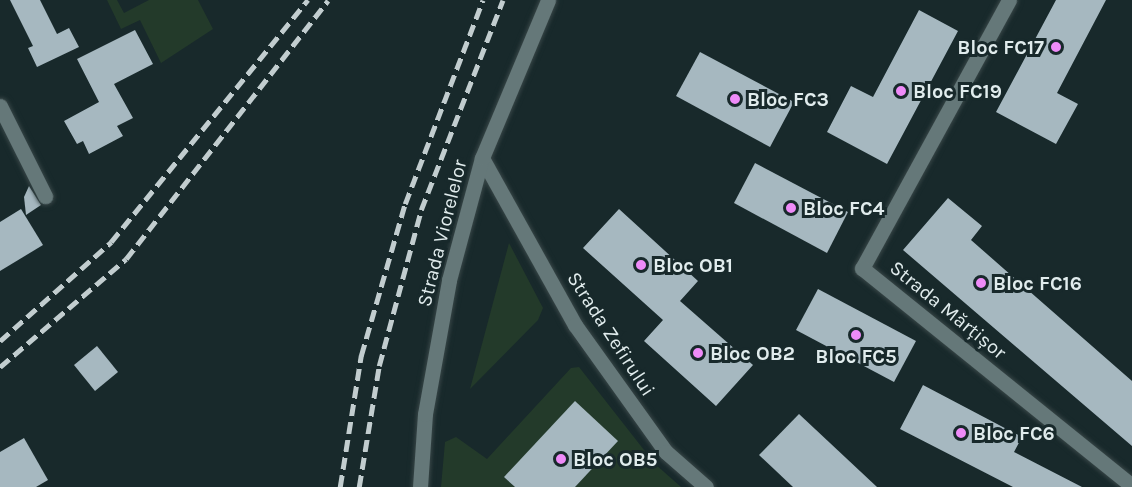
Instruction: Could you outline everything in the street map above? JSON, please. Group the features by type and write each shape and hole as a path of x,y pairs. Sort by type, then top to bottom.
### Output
{"street":[{"name":"Strada Viorelelor","path":"420,487 426,414 449,280 482,158 548,0"},
{"name":"Strada Mărțișor","path":"1009,0 862,268 1132,486"},
{"path":"0,106 45,196"},
{"name":"Strada Zefirului","path":"482,158 575,325 666,452 706,487"}],"green space":[{"path":"107,0 117,0 124,13 149,0 198,0 213,29 161,63 140,20 121,29"},
{"path":"509,243 543,308 538,320 470,389"},
{"path":"579,367 655,464 681,487 575,487 617,441 504,477 515,487 441,487 445,442 456,437 487,459 571,368"}],"building":[{"path":"10,0 40,0 57,34 69,28 79,47 37,67 28,48 33,46"},
{"name":"Bloc FC17","path":"1056,0 1106,0 1057,93 1078,104 1056,144 996,112"},
{"name":"Bloc FC19","path":"919,10 958,31 887,164 827,132 851,86 873,97"},
{"path":"135,30 153,64 114,84 133,118 117,126 123,136 89,154 83,141 77,144 64,121 99,102 77,59"},
{"name":"Bloc FC3","path":"700,52 794,102 770,147 676,96"},
{"name":"Bloc FC4","path":"755,163 848,212 827,253 734,203"},
{"path":"29,186 41,205 26,215 24,197"},
{"path":"948,198 982,226 971,240 1132,381 1132,446 903,250"},
{"path":"21,209 43,245 0,271 0,222"},
{"path":"619,209 698,281 680,301 753,365 716,406 644,341 663,320 583,248"},
{"name":"Bloc FC5","path":"818,289 916,341 894,382 796,330"},
{"path":"97,346 118,372 95,391 74,365"},
{"name":"Bloc FC6","path":"923,385 1022,437 1014,452 1082,487 1013,487 900,429"},
{"name":"Bloc OB5","path":"575,401 618,441 575,487 515,487 504,477"},
{"path":"799,414 877,487 793,487 759,455"},
{"path":"24,438 48,480 36,487 0,487 0,452"}],"railway":[{"path":"0,341 111,242 308,0"},
{"path":"0,367 126,259 328,0"},
{"path":"340,487 361,356 405,204 483,0"},
{"path":"359,487 379,366 421,210 503,0"}],"place":[{"name":"Bloc FC17","path":"1056,47"},
{"name":"Bloc FC19","path":"901,91"},
{"name":"Bloc FC3","path":"735,99"},
{"name":"Bloc FC4","path":"791,208"},
{"name":"Bloc OB1","path":"641,265"},
{"name":"Bloc FC16","path":"981,283"},
{"name":"Bloc FC5","path":"856,335"},
{"name":"Bloc OB2","path":"698,353"},
{"name":"Bloc FC6","path":"961,433"},
{"name":"Bloc OB5","path":"561,459"}]}
